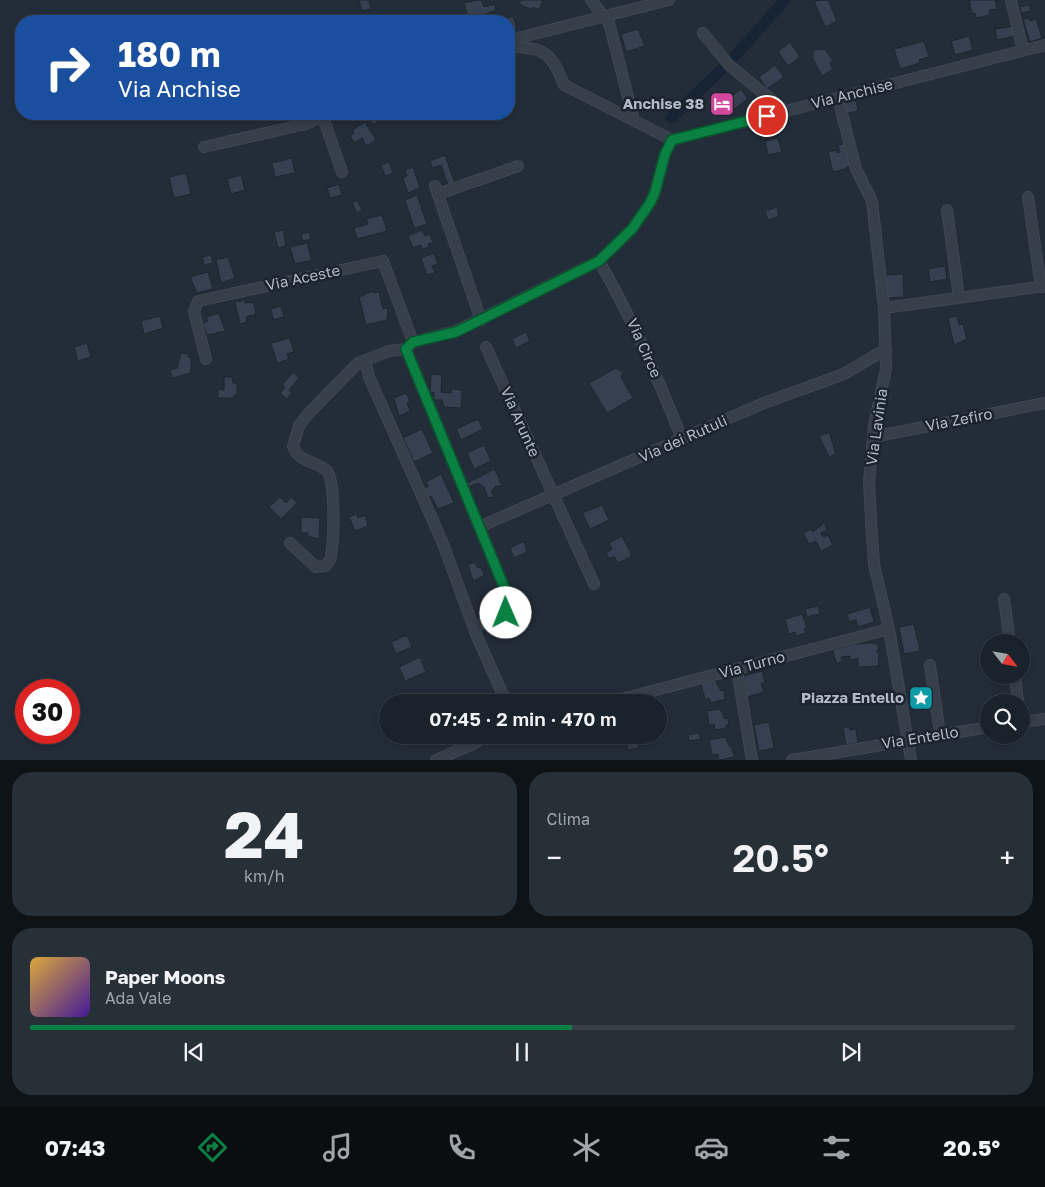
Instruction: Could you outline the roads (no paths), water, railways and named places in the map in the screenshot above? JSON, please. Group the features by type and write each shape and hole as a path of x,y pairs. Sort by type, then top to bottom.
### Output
{"street":[{"path":"591,0 609,23 634,120"},
{"path":"515,39 669,0"},
{"path":"1011,0 1023,50"},
{"path":"703,33 729,65 786,111"},
{"name":"Via Anchise","path":"672,140 1045,45"},
{"path":"290,543 316,567 325,566 330,560 332,489 330,476 324,468 298,456 293,446 294,438 308,414 341,379 365,360 389,351 456,332 599,261 632,229 650,203 655,192 665,154 672,140 564,85 557,66 546,53 533,48 515,48"},
{"name":"Via Lavinia","path":"838,98 856,169 872,201 884,308 886,369 873,437 869,484 872,546 874,564 889,629 911,760"},
{"path":"204,147 306,124 312,120"},
{"path":"322,120 325,123 342,172"},
{"path":"481,320 436,190 518,166"},
{"path":"884,308 1043,287 1028,197"},
{"path":"947,210 959,297"},
{"name":"Via Aceste","path":"206,359 194,312 198,302 383,261 410,346"},
{"name":"Via Circe","path":"599,261 624,305 682,439"},
{"path":"410,346 479,527 511,604 506,613 474,627"},
{"name":"Via Arunte","path":"486,347 594,584"},
{"name":"Via dei Rutuli","path":"479,527 764,403 844,374 886,349"},
{"path":"365,360 369,377 442,542 474,627 503,694"},
{"name":"Via Zefiro","path":"873,437 1045,402"},
{"path":"1004,599 1009,634"},
{"name":"Via Turno","path":"641,694 889,629"},
{"path":"930,664 940,734"},
{"path":"737,669 752,760"},
{"path":"1030,722 1045,719"},
{"name":"Via Entello","path":"792,760 940,734 980,729"},
{"path":"436,760 473,744"}],"waterway":[{"path":"734,57 785,0"},
{"path":"671,118 722,69"}],"place":[{"name":"Anchise 38","path":"722,104"},
{"name":"Piazza Entello","path":"921,698"}]}
